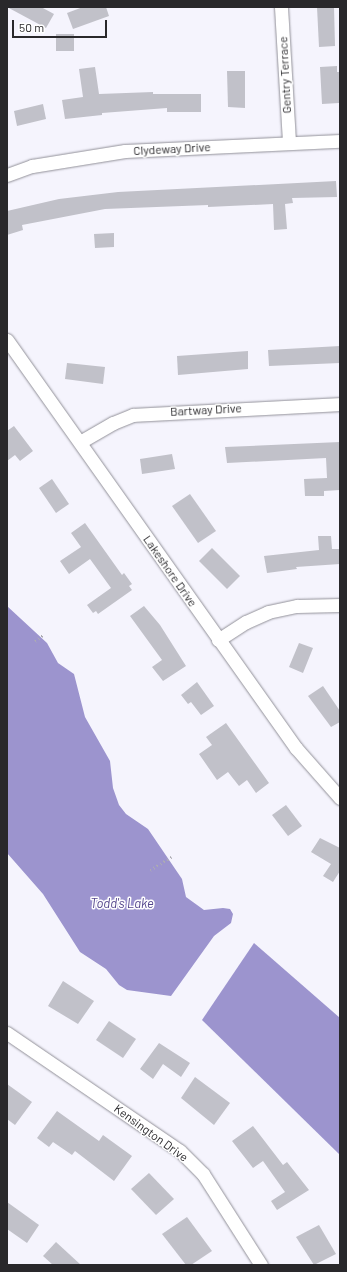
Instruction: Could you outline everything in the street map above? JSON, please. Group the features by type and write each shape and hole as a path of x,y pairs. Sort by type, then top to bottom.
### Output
{"street":[{"name":"Gentry Terrace","path":"282,7 289,143"},
{"name":"Clydeway Drive","path":"7,175 32,166 125,152 340,141"},
{"name":"Lakeshore Drive","path":"7,340 218,640 296,748 340,798"},
{"name":"Bartway Drive","path":"80,442 106,426 133,415 340,404"},
{"path":"218,640 246,622 268,612 297,606 340,605"},
{"name":"Kensington Drive","path":"7,1033 180,1151 203,1174 261,1265"}],"path":[{"path":"35,642 44,634"},
{"path":"150,870 171,857"}],"water":[{"name":"Todd's Lake","path":"7,606 47,643 58,663 74,674 85,717 110,761 113,788 119,805 126,814 148,829 182,879 186,897 204,910 223,908 230,909 233,914 231,923 214,936 171,996 127,990 119,985 106,969 80,952 43,894 7,853"},
{"path":"254,943 340,1018 340,1155 202,1020"}],"building":[{"path":"7,7 41,7 54,14 46,28"},
{"path":"83,7 106,7 109,16 73,29 67,13"},
{"path":"317,7 334,7 335,46 319,47"},
{"path":"56,34 74,34 74,51 56,51"},
{"path":"337,66 337,72 340,72 339,103 322,104 320,67"},
{"path":"95,67 99,94 153,92 153,94 201,94 201,112 167,112 167,108 102,113 102,115 65,119 62,100 83,97 79,69"},
{"path":"227,71 245,71 245,108 228,107"},
{"path":"43,104 46,119 17,126 14,111"},
{"path":"336,181 337,197 292,198 293,203 285,204 287,229 274,230 273,204 208,207 208,205 105,209 22,225 23,230 7,235 7,211 59,199 118,192"},
{"path":"114,233 114,247 95,248 94,234"},
{"path":"340,346 340,363 269,366 268,350"},
{"path":"248,351 248,369 178,375 177,356"},
{"path":"67,363 105,367 103,384 65,379"},
{"path":"14,426 33,451 20,461 15,455 7,461 7,431"},
{"path":"340,442 340,490 324,491 324,496 305,496 304,479 327,478 326,458 227,463 225,447"},
{"path":"172,454 175,469 142,474 140,459"},
{"path":"52,479 69,504 56,513 39,488"},
{"path":"190,494 216,531 198,543 172,506"},
{"path":"85,523 122,575 124,573 132,584 129,586 132,590 98,614 96,611 93,613 87,605 111,588 90,559 69,574 60,561 81,547 71,533"},
{"path":"318,536 331,536 332,549 340,549 340,564 296,567 297,569 267,573 264,556 319,550"},
{"path":"212,548 240,576 227,589 199,561"},
{"path":"144,606 160,625 186,666 163,681 152,667 162,660 130,616"},
{"path":"299,643 313,648 303,673 289,667"},
{"path":"197,682 214,706 201,715 191,702 188,704 181,695"},
{"path":"323,686 340,711 340,722 331,727 308,696"},
{"path":"226,723 269,783 256,793 247,780 239,786 228,772 217,780 199,754 212,745 206,737"},
{"path":"286,805 302,826 288,836 272,815"},
{"path":"320,838 340,848 340,871 333,882 323,876 331,864 311,852"},
{"path":"63,981 94,1001 78,1024 48,1006"},
{"path":"109,1021 136,1039 123,1058 96,1040"},
{"path":"159,1043 190,1063 181,1077 163,1064 153,1079 140,1069"},
{"path":"195,1077 230,1103 214,1125 181,1098"},
{"path":"7,1084 32,1102 15,1125 7,1119"},
{"path":"57,1111 99,1141 103,1135 132,1156 114,1181 75,1151 72,1155 53,1142 49,1147 37,1138"},
{"path":"253,1126 283,1165 287,1162 309,1190 277,1210 271,1201 285,1192 263,1161 253,1168 232,1141"},
{"path":"149,1173 174,1199 156,1215 131,1189"},
{"path":"7,1202 39,1225 27,1243 7,1229"},
{"path":"187,1217 212,1251 191,1265 186,1265 162,1234"},
{"path":"319,1225 336,1254 314,1265 296,1237"},
{"path":"56,1242 81,1265 53,1265 43,1256"}]}
